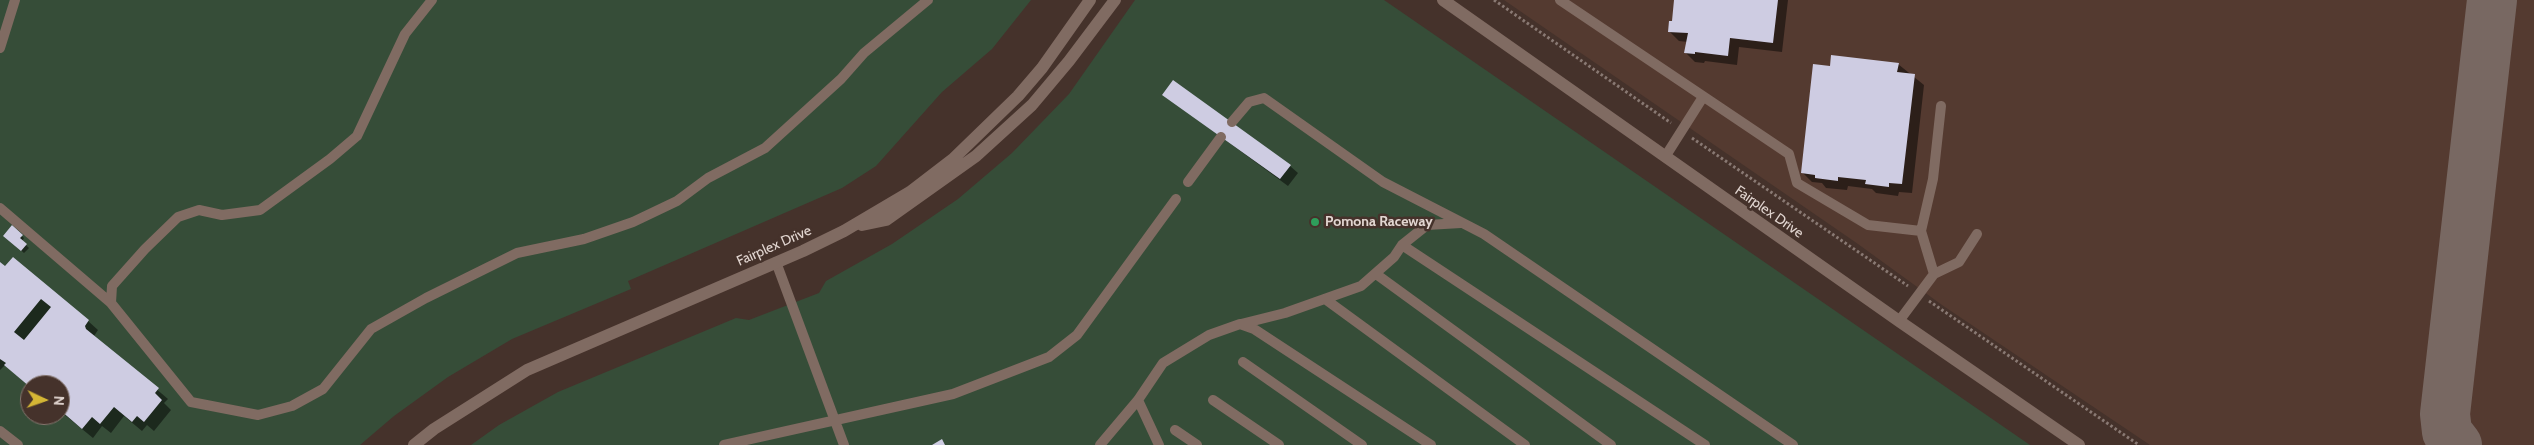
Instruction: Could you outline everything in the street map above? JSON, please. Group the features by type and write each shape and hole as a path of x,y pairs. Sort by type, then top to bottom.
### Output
{"street":[{"name":"Fairplex Drive","path":"414,445 449,419 528,370 852,227 910,192 953,159 991,124 1042,68 1090,0"},
{"path":"852,227 886,220 976,156 1032,105 1070,61 1115,0"},
{"name":"Fairplex Drive","path":"1443,0 1899,321 2079,445"}],"lane":[{"path":"0,48 15,0"},
{"path":"111,303 112,286 144,249 178,217 199,210 222,215 260,210 330,159 357,136 405,34 432,0"},
{"path":"0,208 111,303 191,402 258,415 292,406 323,389 371,329 426,298 517,253 584,238 633,222 677,201 708,178 765,148 835,85 864,53 928,0"},
{"path":"1560,0 1789,154 1797,183 1868,225 1921,230"},
{"path":"1665,157 1703,97"},
{"path":"1232,122 1249,102 1264,98 1383,182 1484,234 1793,445"},
{"path":"1934,274 1921,230 1933,179 1941,106"},
{"path":"1188,182 1221,137"},
{"path":"724,445 953,394 1049,356 1077,335 1176,199"},
{"path":"1100,445 1138,400 1163,363 1209,335 1326,299 1361,286 1394,257 1402,245 1427,225 1462,223"},
{"path":"1899,321 1934,274 1960,262 1977,234"},
{"path":"1402,245 1705,445"},
{"path":"776,262 844,444"},
{"path":"1376,274 1611,445"},
{"path":"1326,299 1525,445"},
{"path":"1240,324 1254,329 1431,445"},
{"path":"1243,362 1362,445"},
{"path":"1138,400 1159,445"},
{"path":"1213,400 1279,445"},
{"path":"1175,430 1197,445"},
{"path":"0,431 18,445"}],"path":[{"path":"1494,0 2139,445"}],"shaded area":[{"path":"1504,0 2534,0 2534,445 2150,445 1942,305 1858,244"}],"green space":[{"path":"0,0 1031,0 992,49 942,92 876,166 842,188 628,281 631,289 512,339 448,377 394,416 360,445 0,445"},
{"name":"Pomona Raceway","path":"1135,0 1384,0 2030,445 471,445 499,425 558,392 736,318 749,320 819,293 826,281 892,244 958,199 1012,153 1069,94"}],"building":[{"path":"1674,0 1778,0 1773,43 1730,38 1728,56 1695,52 1695,54 1684,53 1688,33 1668,32 1669,21 1672,21"},
{"path":"1831,55 1899,63 1897,72 1915,74 1902,184 1889,183 1889,187 1865,184 1866,180 1838,177 1838,181 1815,178 1815,175 1801,173 1813,64 1830,66"},
{"path":"1173,80 1291,165 1280,179 1162,95"},
{"path":"12,225 23,235 20,238 27,244 21,251 3,236"},
{"path":"13,257 89,320 85,326 86,329 159,388 155,393 162,400 144,422 137,416 132,422 114,407 100,424 92,417 82,429 70,419 70,375 20,375 20,379 4,365 6,363 0,359 0,262 5,266","holes":["41,299 51,307 24,340 14,332"]},
{"path":"942,439 945,445 932,445"}],"taxiway":[{"path":"2457,445 2447,432 2445,414 2492,0"}],"place":[{"name":"Pomona Raceway","path":"1315,222"}]}
